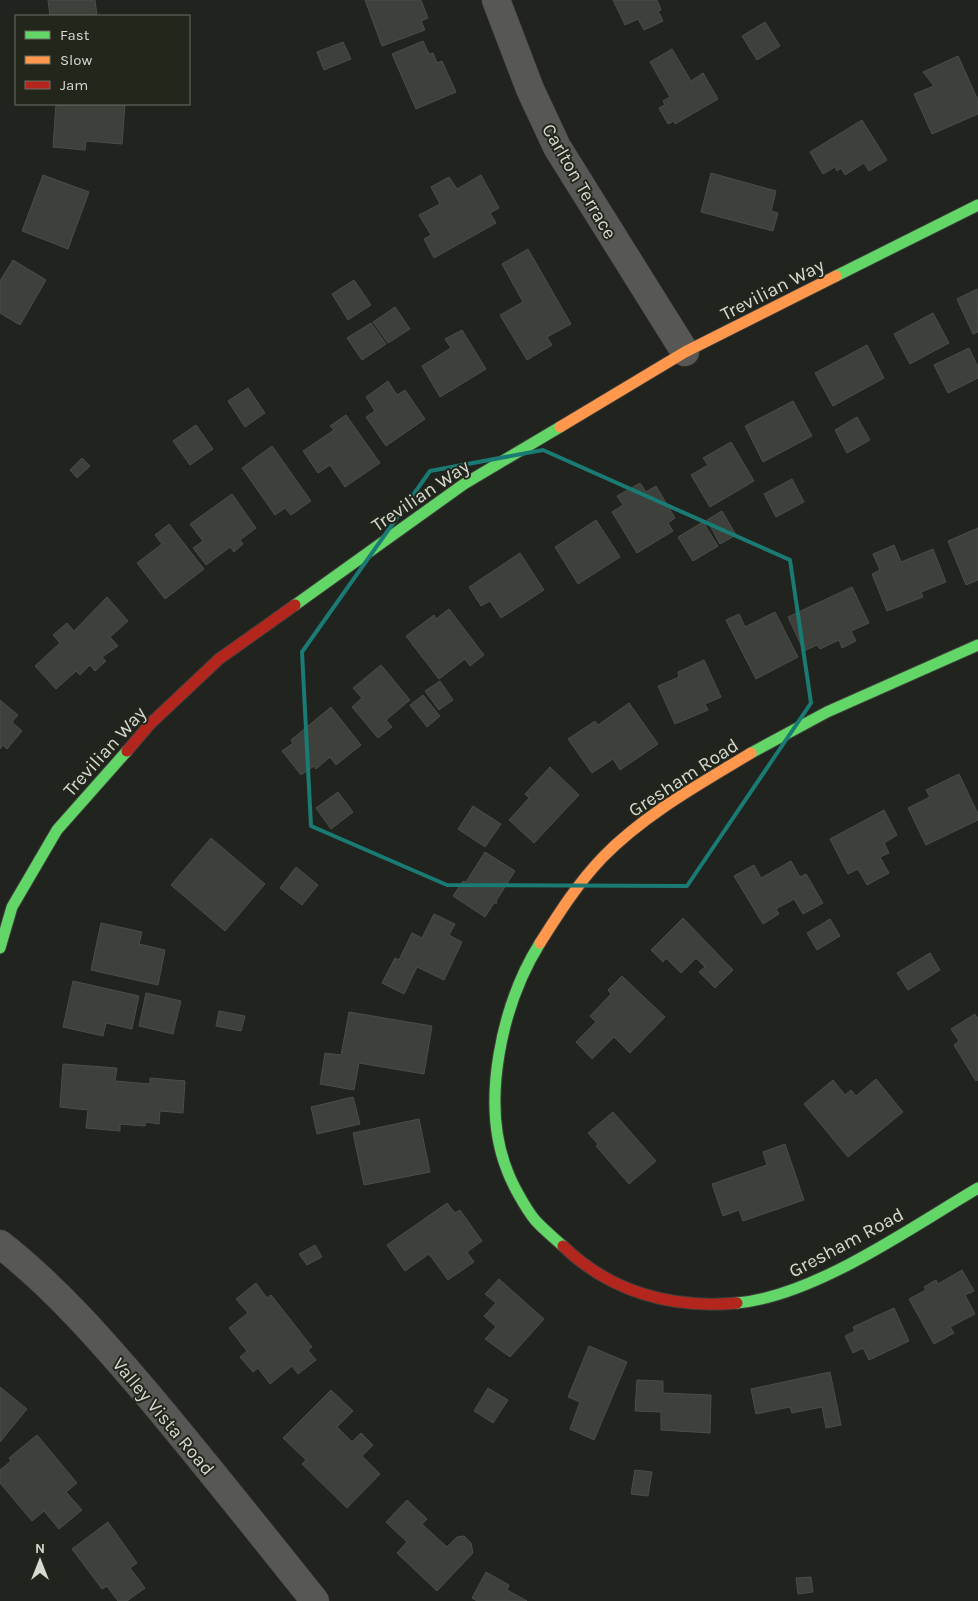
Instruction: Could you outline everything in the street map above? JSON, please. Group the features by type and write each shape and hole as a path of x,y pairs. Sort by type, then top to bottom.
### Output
{"street":[{"name":"Carlton Terrace","path":"496,0 530,89 557,147 685,352"},
{"name":"Trevilian Way","path":"0,948 12,907 58,830 150,724 219,659 464,484 685,352 978,205"},
{"name":"Gresham Road","path":"978,645 779,737 665,805 633,829 604,856 553,919 519,983 505,1020 496,1055 492,1095 496,1128 503,1158 521,1198 538,1223 568,1253 592,1271 635,1292 670,1301 716,1306 770,1299 809,1285 978,1188"},
{"name":"Valley Vista Road","path":"0,1244 26,1265 91,1329 191,1446 315,1601"}],"highlighted area":[{"path":"543,450 790,560 811,703 687,886 447,885 311,826 302,652 430,471"}],"building":[{"path":"48,0 95,0 97,15 50,15"},
{"path":"365,0 421,0 428,18 421,21 425,30 382,46"},
{"path":"613,0 657,0 661,10 658,11 663,21 644,30 638,19 625,25"},
{"path":"765,22 780,46 757,60 742,36"},
{"path":"423,41 429,54 433,53 437,63 442,61 456,92 416,109 392,54"},
{"path":"343,42 351,59 324,70 317,52"},
{"path":"672,49 691,81 703,73 718,99 675,124 674,121 668,124 659,108 665,105 663,101 670,97 650,62"},
{"path":"958,56 978,100 978,114 932,134 914,94 934,86 923,72"},
{"path":"56,105 125,105 122,144 86,141 85,150 53,147"},
{"path":"862,120 887,160 869,171 864,163 845,175 841,168 837,171 835,167 823,174 810,152"},
{"path":"711,173 776,191 771,211 778,213 773,231 701,212"},
{"path":"43,175 89,192 68,249 22,231"},
{"path":"481,175 499,208 490,213 496,223 434,258 424,239 431,235 419,215 440,204 431,187 449,177 457,189"},
{"path":"528,249 571,324 547,337 552,345 527,360 500,315 523,302 502,264"},
{"path":"13,260 46,280 20,325 0,313 0,281"},
{"path":"354,280 371,305 348,320 332,294"},
{"path":"977,289 978,332 973,334 957,299"},
{"path":"395,307 410,329 388,343 373,322"},
{"path":"933,313 949,343 910,364 894,334"},
{"path":"371,323 386,344 362,360 347,338"},
{"path":"462,330 486,369 440,397 422,366 451,348 445,339"},
{"path":"867,345 884,378 833,406 815,373"},
{"path":"969,348 978,367 978,378 948,393 934,365"},
{"path":"388,381 397,395 405,390 425,419 386,446 366,417 375,411 366,397"},
{"path":"248,388 265,413 245,427 228,401"},
{"path":"793,401 812,436 763,462 745,426"},
{"path":"346,415 380,463 345,487 330,465 318,473 303,451 334,430 330,426"},
{"path":"857,417 870,440 847,453 835,430"},
{"path":"196,425 213,449 190,465 173,441"},
{"path":"731,442 754,481 710,507 691,475 708,465 703,458"},
{"path":"272,446 311,501 291,515 285,508 275,515 242,468"},
{"path":"82,458 90,466 77,478 70,470"},
{"path":"792,479 804,502 776,517 764,494"},
{"path":"640,483 646,492 656,486 675,518 668,523 673,531 637,553 612,512 623,505 617,496"},
{"path":"232,494 256,528 240,540 243,544 234,552 230,547 206,565 193,548 203,541 190,524"},
{"path":"722,511 736,535 720,544 707,520"},
{"path":"596,520 620,557 578,584 555,547"},
{"path":"703,522 718,546 693,561 678,537"},
{"path":"169,524 204,569 165,599 137,563 162,544 155,535"},
{"path":"978,528 978,580 966,585 948,541"},
{"path":"894,545 901,562 933,549 946,582 921,592 923,597 887,611 872,574 880,570 873,554"},
{"path":"520,553 544,590 501,618 490,601 481,606 469,587"},
{"path":"852,587 869,623 851,631 856,641 842,648 839,640 820,649 817,645 804,651 788,617"},
{"path":"107,597 128,621 110,637 118,646 102,657 106,661 95,671 90,665 80,675 76,671 56,689 35,666 60,643 53,635 67,623 74,631"},
{"path":"449,609 484,655 470,666 465,659 439,679 406,636 434,615 436,619"},
{"path":"775,612 798,657 756,679 726,620 739,614 745,627"},
{"path":"704,660 721,697 705,704 708,710 675,724 658,686 679,677 678,672"},
{"path":"381,665 410,700 386,720 392,727 378,738 352,707 362,698 353,688"},
{"path":"440,681 453,700 439,710 425,691"},
{"path":"423,695 440,716 427,727 410,705"},
{"path":"0,700 18,715 12,722 22,731 7,749 3,745 0,749"},
{"path":"629,703 658,744 620,770 613,759 592,773 568,739 595,721 598,725"},
{"path":"331,707 361,745 336,765 330,757 316,769 314,766 301,775 282,751 293,743 291,740"},
{"path":"550,767 579,795 534,843 509,820 529,798 525,794"},
{"path":"959,774 978,814 978,820 926,845 908,808 930,797 926,790"},
{"path":"338,792 353,812 331,829 316,808"},
{"path":"473,806 501,824 485,847 458,829"},
{"path":"884,810 897,835 884,843 889,853 880,857 889,873 867,885 858,869 848,874 830,839"},
{"path":"211,838 265,884 225,931 171,885"},
{"path":"485,852 515,871 496,901 497,903 494,903 485,917 453,896 463,881 466,882"},
{"path":"791,861 800,877 806,874 823,903 803,914 794,899 776,909 779,914 763,924 734,876 754,865 761,878"},
{"path":"296,867 318,885 302,905 280,888"},
{"path":"434,914 455,924 449,935 462,942 444,980 417,967 404,994 382,983 395,958 399,960 412,933 422,938"},
{"path":"683,918 733,970 715,988 699,972 705,967 696,958 681,973 666,958 663,962 651,950"},
{"path":"830,919 840,936 817,950 807,933"},
{"path":"101,923 142,932 139,944 165,950 158,985 91,970"},
{"path":"930,953 940,970 908,990 897,973"},
{"path":"622,976 665,1017 630,1053 614,1037 592,1059 576,1042 596,1022 590,1016 611,994 608,990"},
{"path":"73,981 139,996 132,1029 106,1023 103,1036 63,1027"},
{"path":"146,993 181,1001 173,1034 139,1026"},
{"path":"219,1011 245,1016 241,1031 216,1026"},
{"path":"349,1012 432,1026 424,1074 359,1063 354,1090 320,1084 325,1053 341,1055"},
{"path":"975,1014 978,1019 978,1080 976,1081 954,1045 959,1041 951,1029"},
{"path":"63,1064 117,1068 115,1081 150,1084 150,1078 185,1081 183,1113 160,1111 159,1124 146,1122 145,1126 120,1124 120,1131 86,1128 88,1110 60,1107"},
{"path":"876,1079 903,1112 848,1157 804,1104 833,1080 845,1095 851,1090 856,1096"},
{"path":"353,1097 360,1124 317,1134 311,1107"},
{"path":"613,1112 656,1161 629,1184 596,1146 598,1144 588,1133"},
{"path":"419,1119 430,1172 364,1185 353,1133"},
{"path":"785,1144 804,1200 743,1221 739,1210 723,1216 712,1184 767,1165 763,1152"},
{"path":"447,1203 455,1213 460,1210 482,1241 467,1252 474,1262 448,1280 429,1254 405,1271 387,1245"},
{"path":"315,1245 322,1257 307,1265 299,1254"},
{"path":"962,1270 974,1291 965,1295 975,1314 950,1327 954,1333 934,1344 909,1299 926,1290 924,1287 936,1280 938,1284"},
{"path":"499,1279 544,1319 510,1357 485,1339 496,1327 484,1316 496,1303 485,1294"},
{"path":"256,1283 267,1298 271,1295 312,1347 308,1350 316,1360 298,1374 292,1366 270,1384 258,1368 253,1372 240,1357 247,1351 229,1328 248,1313 236,1299"},
{"path":"894,1308 909,1341 869,1360 863,1348 853,1353 845,1336 855,1331 853,1327"},
{"path":"589,1346 627,1362 594,1440 570,1429 580,1402 568,1397"},
{"path":"830,1372 841,1425 826,1428 822,1407 792,1413 790,1407 756,1414 751,1389"},
{"path":"637,1380 663,1381 663,1393 711,1395 710,1433 661,1430 661,1412 635,1411"},
{"path":"0,1387 27,1409 0,1442"},
{"path":"488,1388 508,1400 493,1423 474,1411"},
{"path":"331,1390 353,1411 337,1427 352,1442 361,1433 373,1445 362,1456 380,1474 347,1508 302,1464 306,1460 283,1438"},
{"path":"37,1435 77,1483 66,1492 82,1510 59,1529 44,1511 32,1521 0,1483 0,1470 11,1461 9,1458"},
{"path":"635,1470 652,1472 648,1496 631,1494"},
{"path":"407,1500 427,1519 422,1524 447,1547 457,1537 464,1536 471,1543 473,1553 437,1591 397,1553 407,1542 386,1522"},
{"path":"108,1522 137,1563 130,1568 145,1588 127,1601 118,1601 107,1586 102,1589 72,1549"},
{"path":"486,1572 509,1585 507,1590 527,1601 477,1601 472,1598"},
{"path":"811,1577 813,1592 798,1594 796,1578"}],"traffic: fast":[{"path":"836,276 978,205"},
{"path":"295,605 464,484 560,427"},
{"path":"751,753 827,712 978,645"},
{"path":"0,948 12,907 57,830 127,751"},
{"path":"540,943 515,995 506,1024 499,1054 495,1114 499,1143 507,1170 516,1189 535,1220 563,1246"},
{"path":"737,1303 767,1298 798,1288 830,1274 892,1240 978,1188"}],"traffic: slow":[{"path":"560,427 685,352 836,276"},
{"path":"540,943 585,877 619,841 674,800 751,753"}],"traffic: jam":[{"path":"127,751 150,724 219,659 295,605"},
{"path":"563,1246 581,1262 601,1275 643,1294 689,1303 737,1303"}]}
